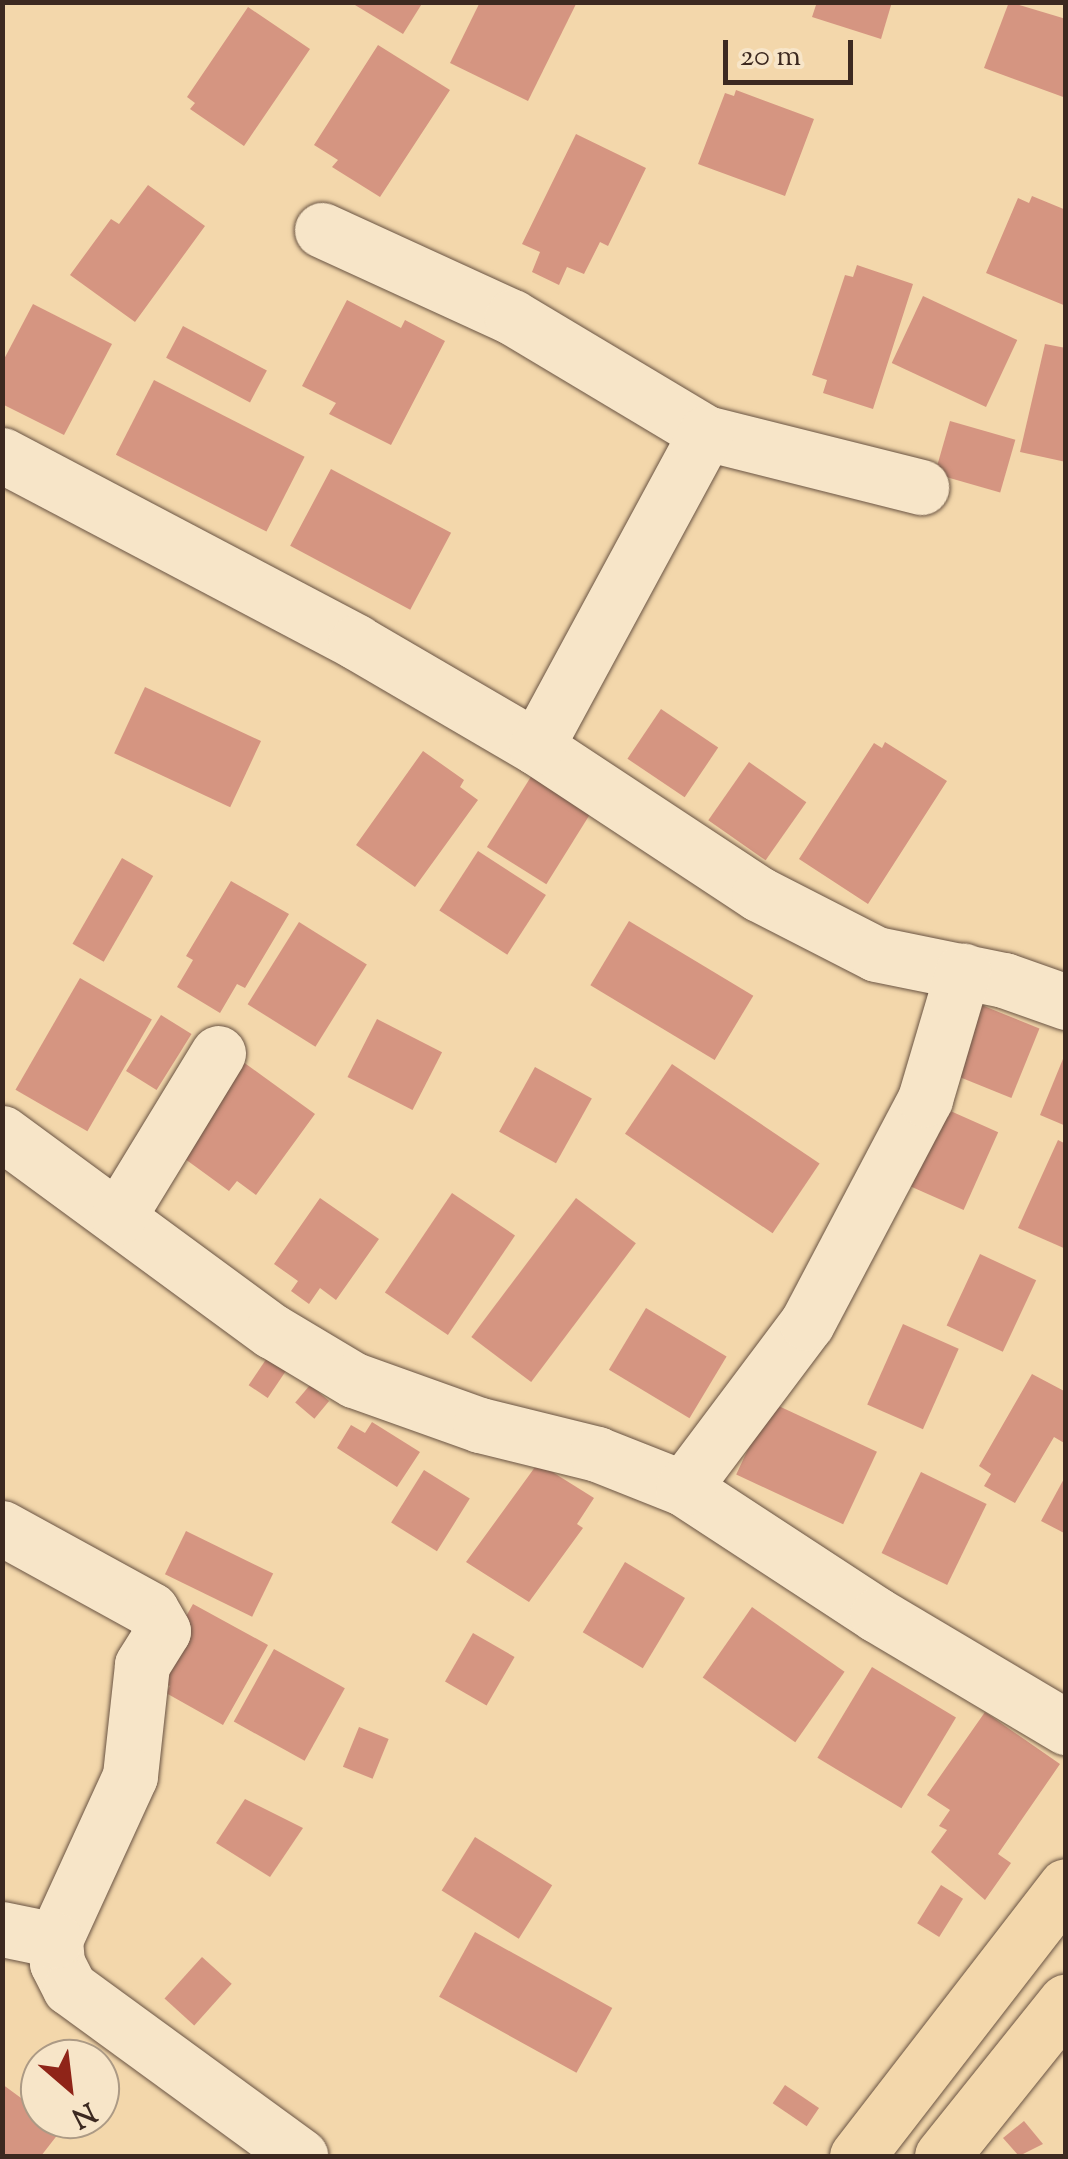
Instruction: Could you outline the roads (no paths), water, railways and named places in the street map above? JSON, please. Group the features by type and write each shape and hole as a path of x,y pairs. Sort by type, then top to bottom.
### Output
{"main road":[{"path":"857,2156 1066,1886"},
{"path":"942,2156 1066,2001"}],"street":[{"path":"322,230 512,317 706,433 921,487"},
{"path":"536,747 706,433"},
{"path":"2,455 356,642 536,747 759,894 876,954 963,971 1066,1002"},
{"path":"683,1488 807,1323 925,1099 963,971"},
{"path":"118,1217 218,1053"},
{"path":"2,1133 272,1332 354,1380 480,1425 597,1454 683,1488 877,1615 1066,1727"},
{"path":"2,1528 151,1610 163,1631 142,1665 130,1776 55,1940 70,1988 300,2156"},
{"path":"2,1928 55,1940"}]}
